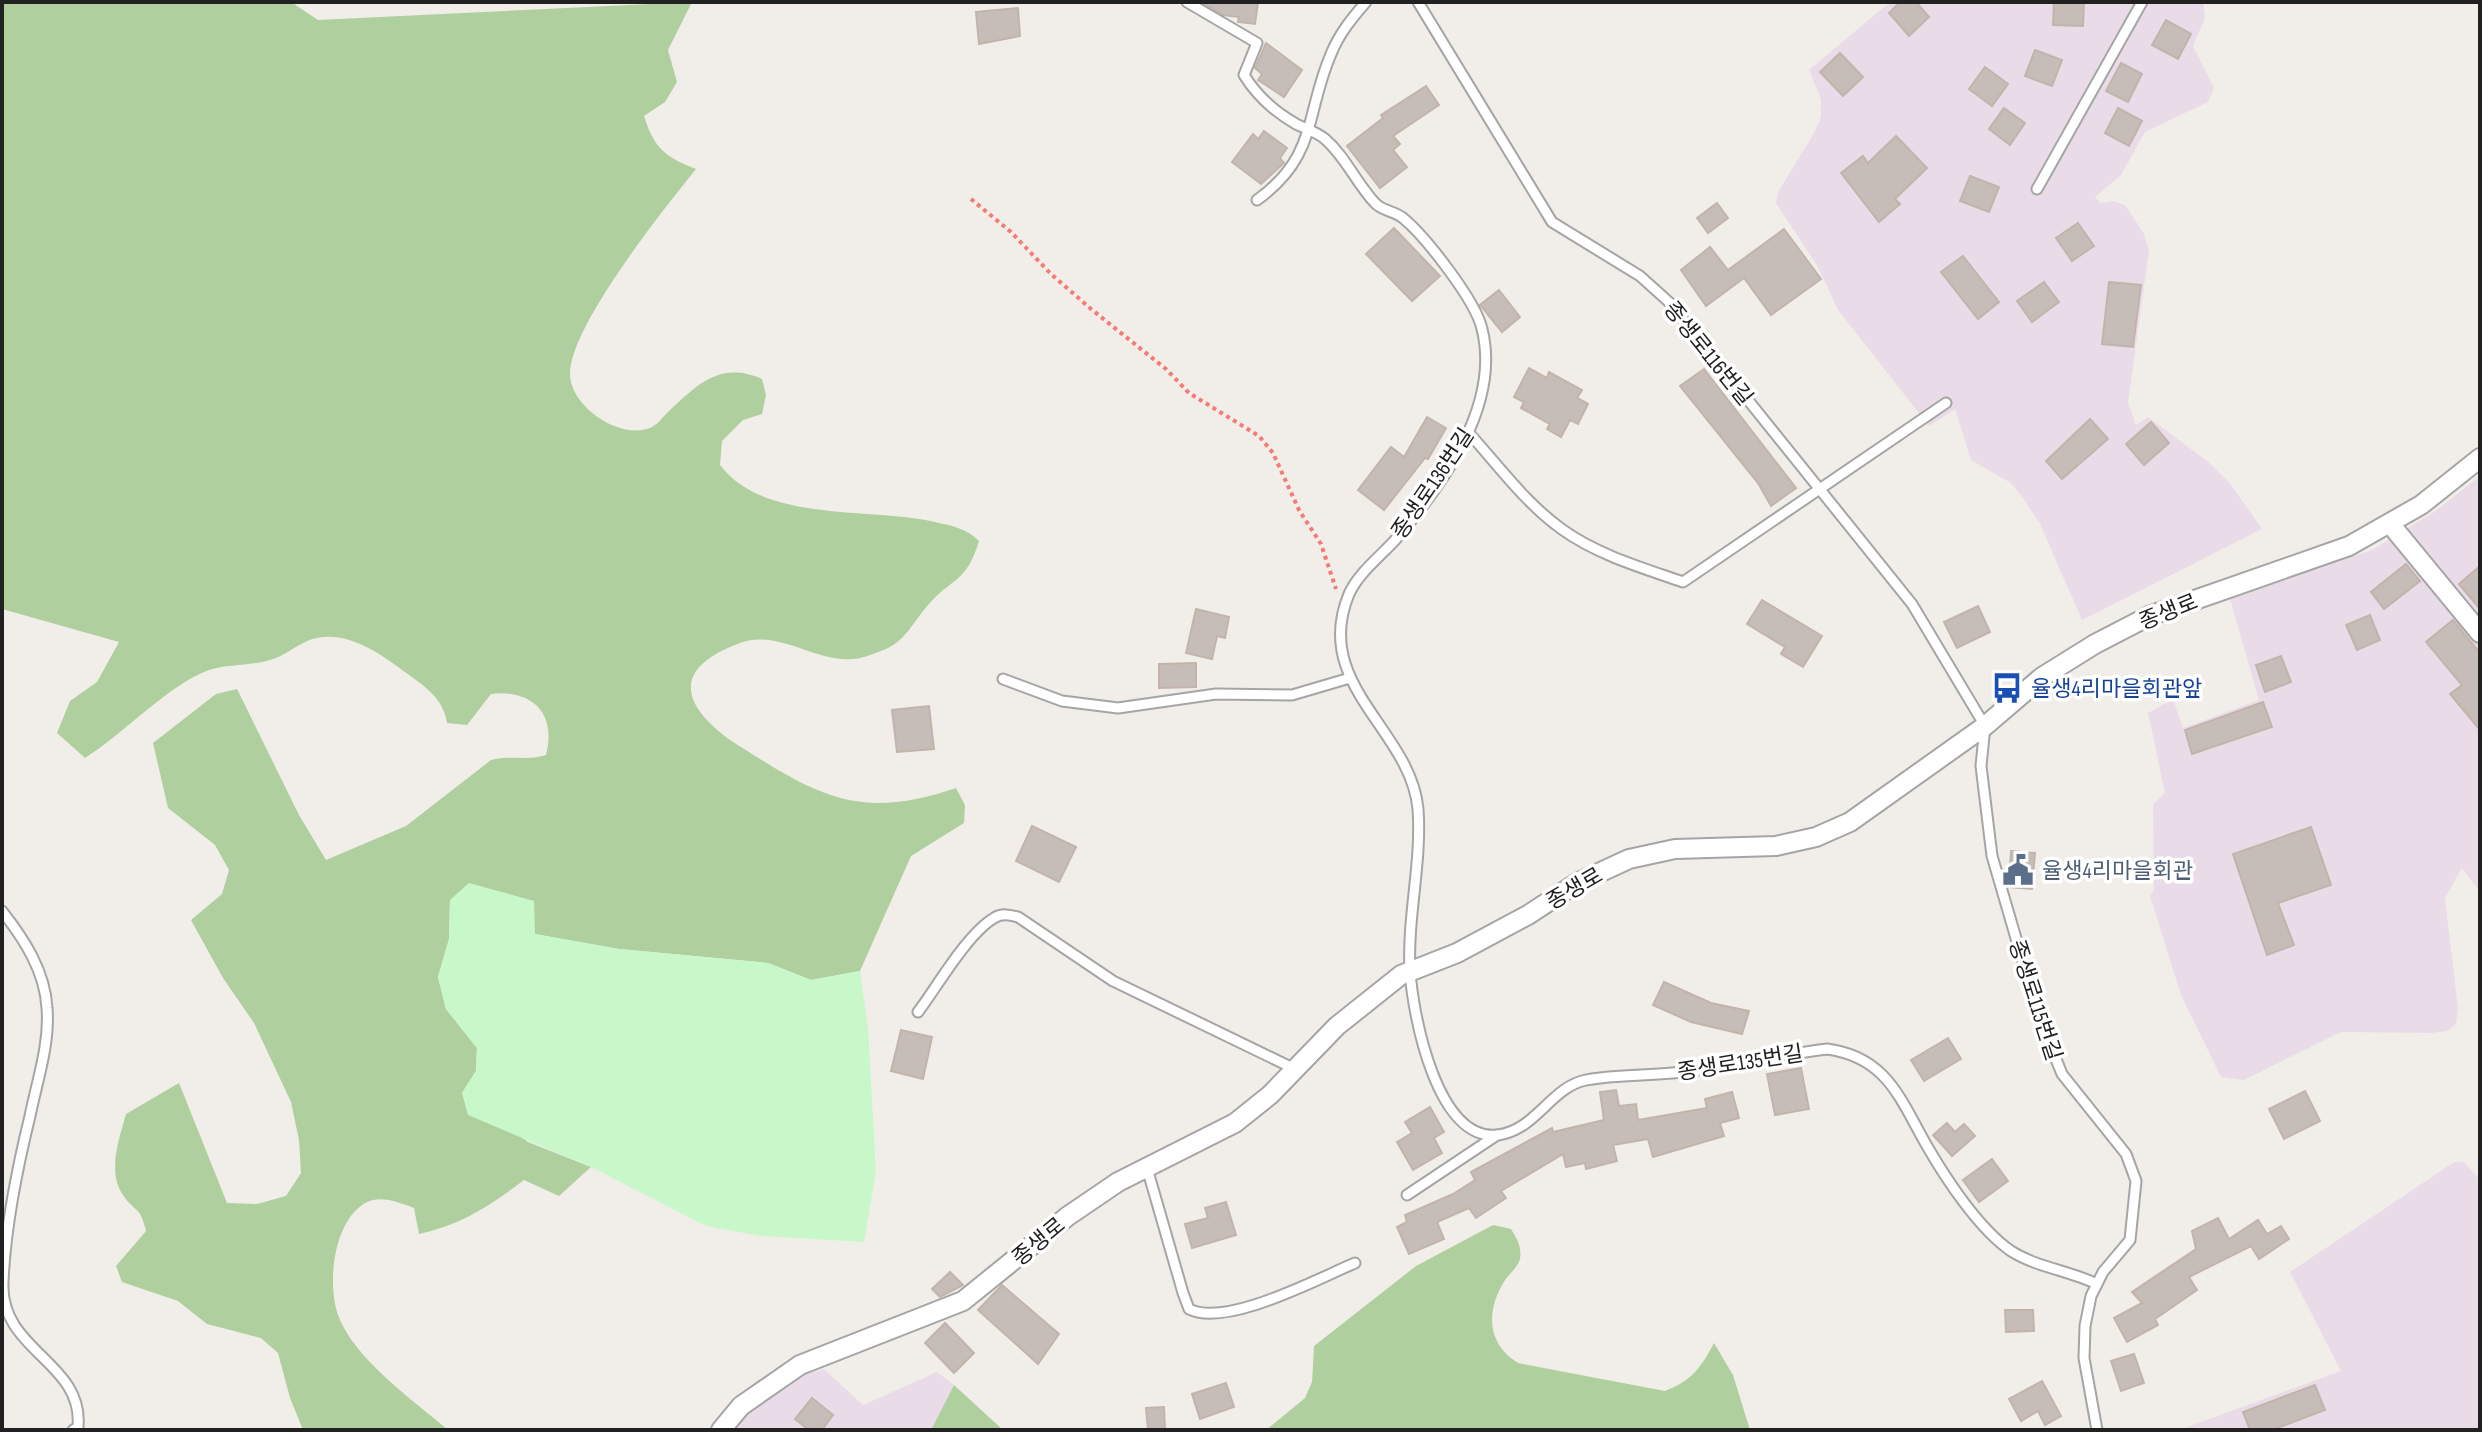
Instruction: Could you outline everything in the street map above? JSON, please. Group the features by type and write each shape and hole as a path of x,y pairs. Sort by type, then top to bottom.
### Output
{"street":[{"name":"종생로","path":"721,1430 741,1406 800,1365 963,1301 1068,1216 1147,1168 1235,1123 1337,1026 1410,971 1457,953 1528,915 1577,883 1629,859 1675,849 1776,846 1816,837 1850,822 1985,726 2042,677 2149,616 2349,546 2391,525 2480,458"},
{"path":"2391,525 2480,633"}],"lane":[{"name":"종생로136번길","path":"1187,2 1257,43 1244,75 1254,92 1322,137 1342,157 1377,206 1401,216 1465,291 1482,326 1485,366 1479,408 1468,432 1407,526 1362,574 1351,591 1342,615 1345,665 1350,678 1405,767 1418,806 1410,971"},
{"path":"1257,200 1277,185 1311,131 1330,56 1340,35 1366,2"},
{"name":"종생로116번길","path":"1418,2 1552,222 1640,276 1670,303 1912,604 1985,726"},
{"path":"2037,189 2142,2"},
{"path":"1468,432 1539,510 1564,531 1629,563 1683,582 1946,403"},
{"path":"1003,679 1062,701 1118,708 1216,694 1292,695 1350,678"},
{"name":"종생로115번길","path":"1985,726 1981,766 1992,856 2039,1017 2062,1074 2126,1154 2136,1181 2134,1228 2130,1240 2097,1284 2085,1326 2084,1358 2097,1430"},
{"path":"2,911 35,960 47,1006 48,1036 20,1158 3,1284 5,1307 15,1330 61,1376 75,1395 79,1414 78,1427 73,1430"},
{"path":"918,1012 972,940 994,918 1006,914 1018,917 1113,981 1295,1069"},
{"path":"1410,971 1423,1040 1440,1090 1456,1117 1469,1129 1497,1135"},
{"name":"종생로135번길","path":"1407,1195 1497,1135 1515,1131 1571,1086 1586,1080 1679,1073 1827,1049 1850,1052 1884,1076 1900,1097 1946,1179 1999,1240 2027,1258 2097,1284"},
{"path":"1147,1168 1183,1293 1189,1309 1202,1316 1248,1306 1355,1263"}],"path":[{"path":"971,199 1011,232 1051,274 1166,369 1189,393 1259,436 1273,453 1299,510 1321,544 1332,570 1342,615"}],"shaded area":[{"path":"1890,2 2203,2 2205,18 2193,46 2214,88 2208,102 2145,132 2121,175 2095,197 2101,203 2113,201 2125,205 2144,234 2149,250 2128,403 2136,425 2148,417 2207,461 2229,482 2262,529 2082,620 2040,524 2023,498 2011,483 1971,460 1955,409 1929,426 1838,310 1818,267 1776,203 1778,192 1821,117 1821,99 1809,70"},
{"path":"2480,476 2480,892 2462,868 2445,898 2458,1008 2456,1024 2447,1031 2432,1033 2341,1032 2244,1080 2221,1077 2181,995 2150,896 2154,889 2153,804 2165,793 2148,713 2173,699 2183,728 2259,700 2230,599 2372,550 2434,512"},
{"path":"2454,1162 2464,1162 2480,1180 2480,1430 2179,1430 2341,1371 2290,1272"},
{"path":"824,1369 863,1405 937,1372 954,1385 931,1430 723,1430 789,1380"}],"green space":[{"path":"2,2 291,2 318,20 692,2 668,50 677,82 665,102 644,116 662,150 696,169 621,268 585,327 574,353 570,374 578,398 598,418 611,425 638,430 655,425 689,392 710,378 734,373 762,379 766,395 762,414 743,420 722,441 720,465 739,483 763,496 790,505 935,522 964,530 979,541 969,565 958,579 937,596 903,637 890,647 859,658 838,659 782,643 754,640 716,654 700,666 692,679 691,693 697,707 722,734 769,765 819,791 868,803 923,798 956,788 965,805 964,823 911,856 860,971 811,980 768,963 619,949 534,934 534,901 450,900 449,939 438,977 446,1009 477,1048 476,1071 462,1093 528,1142 591,1167 559,1196 524,1180 475,1213 419,1234 414,1208 385,1200 367,1202 347,1223 340,1237 333,1270 338,1315 357,1347 371,1363 448,1430 303,1430 290,1398 278,1353 261,1338 207,1324 178,1301 122,1282 116,1266 146,1231 142,1217 123,1195 116,1176 116,1155 126,1114 179,1083 227,1203 257,1204 286,1196 301,1173 299,1140 291,1102 254,1023 223,978 191,920 222,894 229,870 215,845 168,808 153,743 216,694 237,689 299,815 326,860 406,826 491,760 546,755 548,727 538,707 529,700 506,693 491,694 467,725 447,723 441,706 431,692 392,663 358,643 320,637 270,660 216,668 194,677 163,697 85,758 57,733 70,701 97,682 119,642 2,609"},
{"path":"469,883 534,901 535,934 619,949 768,963 811,980 860,971 868,1028 876,1171 864,1242 761,1236 706,1226 591,1167 468,1115 462,1093 476,1071 477,1048 446,1009 438,977 449,939 450,900"},
{"path":"1493,1225 1511,1229 1520,1251 1519,1262 1499,1291 1492,1314 1495,1336 1507,1355 1518,1363 1665,1391 1694,1373 1714,1343 1733,1375 1750,1430 1266,1430 1305,1398 1312,1382 1314,1346 1416,1266"},
{"path":"954,1385 1003,1430 931,1430"}],"building":[{"path":"1202,2 1258,2 1255,24 1238,22 1239,17 1223,15"},
{"path":"1900,2 1916,2 1929,17 1909,36 1889,13"},
{"path":"2054,2 2084,2 2083,26 2053,25"},
{"path":"1018,8 1020,36 979,44 976,12"},
{"path":"2166,20 2191,34 2178,59 2152,45"},
{"path":"1266,43 1302,70 1284,97 1258,80 1262,74 1255,68"},
{"path":"2035,50 2062,60 2052,86 2025,76"},
{"path":"1840,53 1863,77 1843,96 1820,72"},
{"path":"2121,63 2142,74 2128,102 2106,91"},
{"path":"1985,67 2008,84 1992,106 1969,89"},
{"path":"1426,86 1439,105 1393,136 1400,144 1393,150 1407,167 1380,188 1347,146 1383,118 1381,115"},
{"path":"2004,108 2025,123 2010,145 1989,129"},
{"path":"2118,108 2142,121 2129,146 2105,133"},
{"path":"1264,131 1287,148 1280,158 1284,163 1261,184 1232,162 1253,134 1258,139"},
{"path":"1896,136 1927,168 1895,199 1900,204 1879,222 1841,173 1863,156 1868,163"},
{"path":"1970,176 1999,187 1989,212 1960,201"},
{"path":"1717,203 1728,218 1708,233 1697,218"},
{"path":"2078,223 2094,246 2072,261 2056,238"},
{"path":"1394,228 1440,276 1412,301 1366,254"},
{"path":"1784,229 1821,279 1771,315 1744,278 1706,306 1681,270 1710,247 1728,270"},
{"path":"1963,256 1999,302 1978,319 1941,272"},
{"path":"2044,282 2059,302 2032,322 2017,301"},
{"path":"2109,282 2141,285 2133,347 2102,344"},
{"path":"1499,290 1520,317 1502,332 1480,305"},
{"path":"1529,368 1547,378 1549,372 1582,390 1577,398 1588,404 1578,424 1570,420 1561,437 1547,429 1550,424 1521,408 1524,402 1514,397"},
{"path":"1704,369 1796,488 1771,506 1758,483 1680,386"},
{"path":"1427,417 1446,428 1428,459 1425,458 1384,510 1358,490 1391,447 1404,457"},
{"path":"2090,419 2108,439 2062,479 2046,461"},
{"path":"2151,422 2169,443 2144,465 2126,444"},
{"path":"2406,564 2420,581 2384,609 2371,592"},
{"path":"2480,566 2480,609 2459,584"},
{"path":"1762,600 1822,636 1803,667 1781,654 1785,647 1747,624"},
{"path":"1978,606 1990,632 1957,648 1944,622"},
{"path":"1196,609 1229,617 1225,638 1217,636 1212,659 1186,653"},
{"path":"2370,615 2380,640 2357,650 2346,625"},
{"path":"2453,620 2480,653 2480,730 2450,694 2462,685 2426,642"},
{"path":"2281,656 2291,682 2265,692 2256,665"},
{"path":"1196,663 1196,687 1159,688 1159,664"},
{"path":"2263,702 2272,727 2192,754 2185,730"},
{"path":"929,706 934,749 897,752 892,710"},
{"path":"1032,826 1076,847 1059,882 1016,861"},
{"path":"2311,827 2331,885 2278,903 2294,945 2267,955 2233,854"},
{"name":"율생4리마을회관","path":"2011,851 2035,853 2032,889 2009,887"},
{"path":"1664,982 1711,1003 1749,1011 1742,1034 1691,1022 1653,1005"},
{"path":"901,1030 932,1037 923,1079 891,1071"},
{"path":"1948,1038 1961,1059 1924,1081 1911,1060"},
{"path":"1801,1068 1809,1109 1775,1115 1767,1074"},
{"path":"1616,1090 1619,1106 1636,1104 1638,1120 1707,1108 1705,1099 1732,1092 1739,1118 1720,1123 1724,1136 1653,1157 1648,1139 1613,1145 1617,1161 1586,1169 1585,1163 1566,1167 1563,1154 1501,1191 1506,1198 1476,1218 1469,1208 1437,1222 1444,1239 1409,1254 1397,1227 1407,1222 1405,1215 1453,1194 1475,1180 1471,1172 1552,1128 1553,1132 1604,1120 1600,1092"},
{"path":"2305,1091 2320,1121 2284,1139 2269,1109"},
{"path":"1430,1107 1444,1132 1434,1138 1442,1153 1413,1170 1397,1142 1412,1133 1405,1122"},
{"path":"1947,1123 1955,1132 1964,1124 1975,1136 1952,1156 1933,1135"},
{"path":"1992,1159 2008,1181 1979,1202 1963,1180"},
{"path":"1226,1202 1236,1235 1192,1248 1185,1224 1208,1218 1205,1208"},
{"path":"2218,1218 2229,1239 2258,1220 2267,1234 2281,1226 2289,1239 2259,1259 2251,1246 2189,1277 2197,1290 2155,1319 2158,1325 2127,1342 2114,1318 2142,1303 2132,1292 2196,1249 2192,1231"},
{"path":"950,1272 963,1285 940,1297 932,1289"},
{"path":"1002,1285 1059,1334 1038,1364 978,1310"},
{"path":"2005,1310 2033,1310 2034,1331 2006,1332"},
{"path":"945,1323 974,1353 954,1373 925,1343"},
{"path":"2134,1354 2144,1383 2121,1391 2111,1361"},
{"path":"2042,1381 2061,1416 2045,1425 2038,1411 2021,1421 2009,1399"},
{"path":"1226,1383 1234,1407 1200,1419 1192,1394"},
{"path":"2315,1385 2325,1410 2272,1430 2250,1430 2243,1412"},
{"path":"812,1398 833,1415 822,1430 809,1430 795,1419"},
{"path":"1164,1407 1165,1430 1148,1430 1146,1408"}],"place":[{"name":"율생4리마을회관앞","path":"2007,688"},
{"name":"율생4리마을회관","path":"2018,870"}]}
